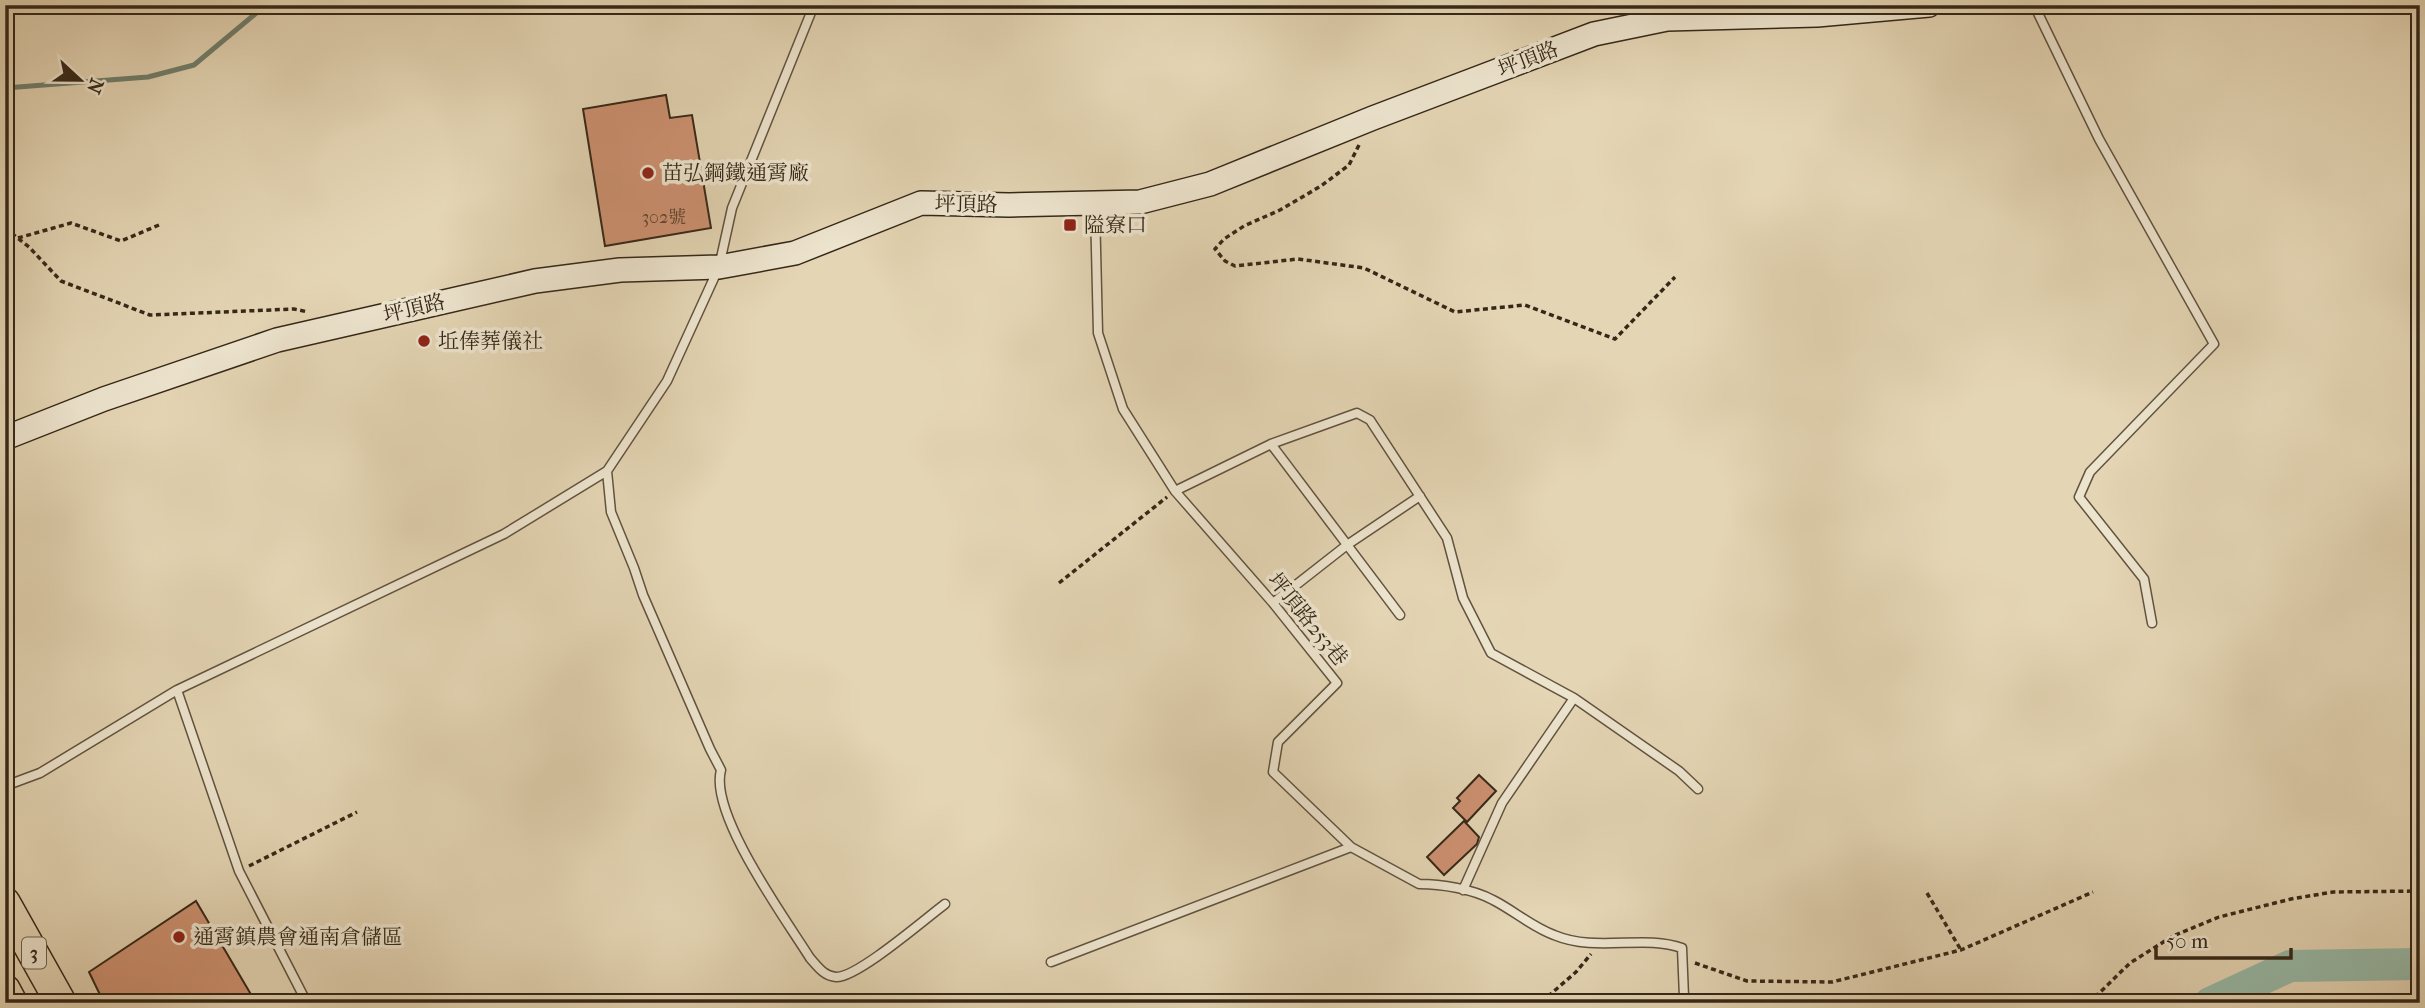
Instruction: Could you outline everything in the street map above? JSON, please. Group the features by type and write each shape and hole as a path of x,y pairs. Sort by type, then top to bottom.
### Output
{"highway":[{"name":"3","path":"5,904 61,1003"},
{"name":"3","path":"5,990 12,1003"}],"street":[{"name":"坪頂路","path":"5,438 104,399 277,340 535,281 620,271 719,267 795,253 920,203 1009,205 1140,202 1210,184 1373,118 1594,34 1667,19 1817,15 1929,5"}],"lane":[{"path":"5,786 40,773 177,690 504,534 607,471 667,381 719,267 732,208 814,5"},
{"path":"2034,5 2099,139 2214,344 2090,472 2079,497 2144,579 2152,623"},
{"name":"坪頂路253巷","path":"1095,204 1098,333 1123,409 1175,491 1273,603 1337,683 1278,742 1273,772 1351,847 1419,884 1463,890 1489,898 1554,935 1599,945 1666,943 1682,948 1683,959"},
{"path":"1175,491 1271,444 1357,413 1370,420 1447,538 1463,598 1491,653 1574,698 1679,771 1698,789"},
{"path":"1271,444 1400,615"},
{"path":"607,471 611,512 628,550 643,595 709,749 721,770 718,782 720,797 734,835 810,958 826,975 839,977 848,974 858,970 945,904"},
{"path":"1273,603 1347,545 1420,496"},
{"path":"177,690 239,871 307,1003"},
{"path":"1463,890 1502,803 1574,698"},
{"path":"1051,962 1351,847"},
{"path":"1681,1003 1684,997 1683,959"}],"path":[{"path":"1373,118 1349,165 1280,211 1244,226 1224,239 1215,249 1225,261 1235,266 1298,259 1364,268 1455,312 1525,305 1615,339 1675,277"},
{"path":"18,238 71,223 121,241 159,225"},
{"path":"5,228 61,281 150,316 294,309 318,314"},
{"path":"1059,583 1175,491"},
{"path":"239,871 357,812"},
{"path":"2089,1003 2130,963 2173,936 2219,918 2291,899 2333,892 2420,891"},
{"path":"1683,959 1747,981 1832,982 1961,950 2093,892"},
{"path":"1927,893 1961,950"},
{"path":"1543,1003 1576,972 1599,945"}],"building":[{"name":"苗弘鋼鐵通霄廠","path":"666,95 670,118 692,115 711,228 605,246 583,109"},
{"path":"1479,775 1496,791 1467,822 1453,808 1460,801 1457,798"},
{"path":"1464,821 1479,837 1477,844 1444,875 1427,857"},
{"name":"通霄鎮農會通南倉儲區","path":"196,901 256,1003 104,1003 89,972"}],"waterway":[{"path":"5,88 148,77 194,65 266,5"},
{"path":"2210,1003 2290,966 2420,964"}],"place":[{"name":"苗弘鋼鐵通霄廠","path":"648,173"},
{"name":"隘寮口","path":"1070,225"},
{"name":"坵俸葬儀社","path":"424,341"},
{"name":"通霄鎮農會通南倉儲區","path":"179,937"}]}
